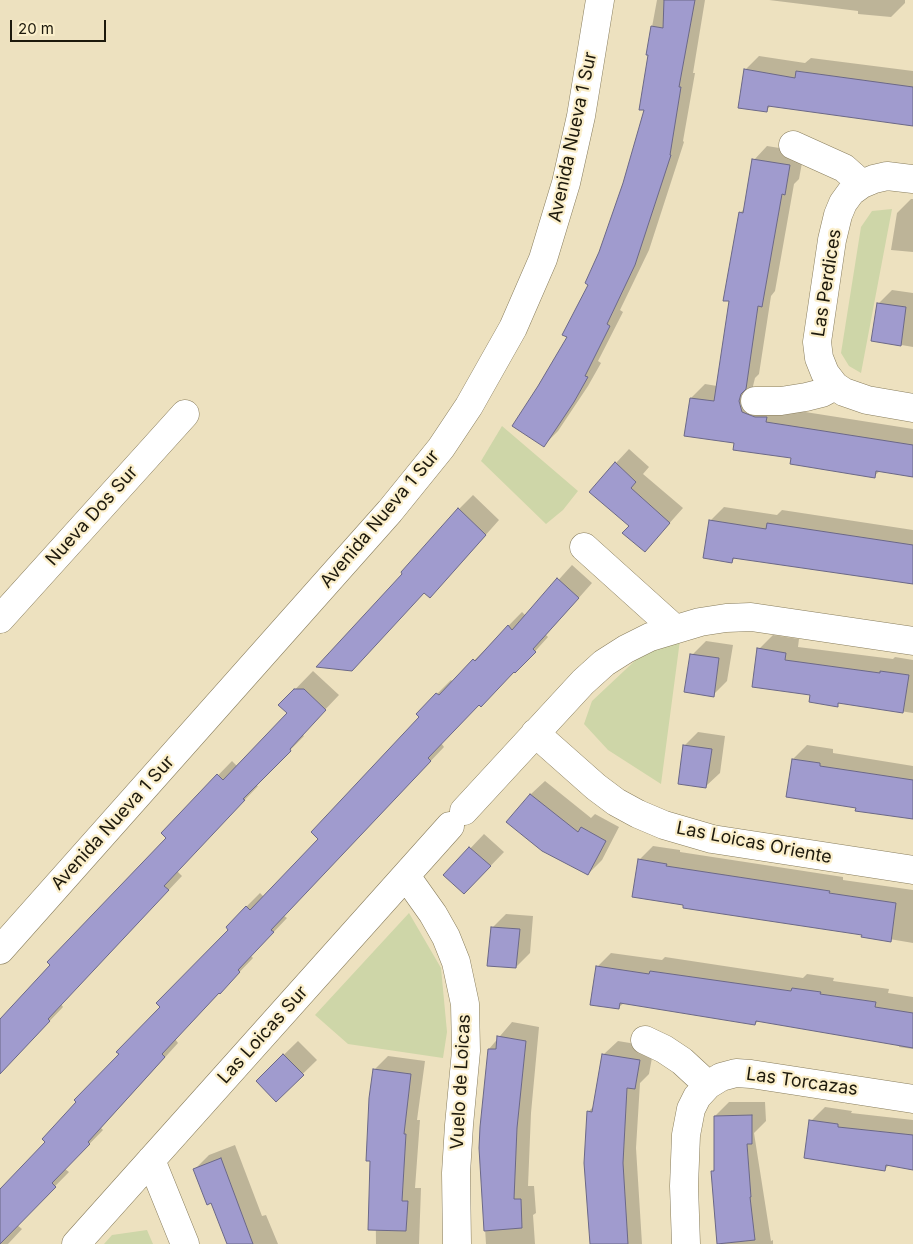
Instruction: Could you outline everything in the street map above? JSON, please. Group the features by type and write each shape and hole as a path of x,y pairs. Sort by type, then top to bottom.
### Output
{"street":[{"name":"Avenida Nueva 1 Sur","path":"0,950 390,511 441,448 469,406 513,328 543,259 566,183 581,116 600,0"},
{"path":"793,144 844,168 862,184"},
{"name":"Las Perdices","path":"835,386 825,373 819,358 817,342 832,240 838,215 843,203 862,184 887,176 913,179"},
{"path":"755,401 781,401 806,397 822,393 835,386 844,392 867,400 913,408"},
{"name":"Nueva Dos Sur","path":"0,619 185,414"},
{"path":"584,547 675,629"},
{"name":"Las Loicas Sur","path":"76,1244 535,733 577,688 604,663 642,641 675,629 726,618 751,617 913,641"},
{"name":"Las Loicas Oriente","path":"535,733 610,797 638,814 664,826 712,839 913,870"},
{"name":"Vuelo de Loicas","path":"406,876 429,907 446,937 462,982 465,1004 466,1051 458,1125 456,1173 457,1244"},
{"path":"645,1040 664,1049 682,1061 708,1085"},
{"name":"Las Torcazas","path":"686,1244 684,1186 686,1134 697,1097 708,1085 721,1077 736,1073 751,1074 913,1099"},
{"path":"151,1160 184,1244"}],"green space":[{"path":"892,209 861,373 849,366 841,353 861,227 872,211"},
{"path":"502,426 578,491 563,510 546,524 481,461"},
{"path":"680,640 661,784 608,750 584,724 592,701 641,655"},
{"path":"409,913 441,968 447,1032 443,1058 348,1044 315,1015"},
{"path":"147,1230 153,1244 104,1244 112,1235"}],"building":[{"path":"664,0 695,0 679,87 681,87 671,155 635,265 607,324 610,326 585,376 588,377 544,447 512,426 567,337 562,335 588,285 585,283 599,252 623,183 644,110 639,110 651,26 663,28"},
{"path":"744,69 795,78 796,71 913,87 913,126 768,106 767,112 738,108"},
{"path":"752,159 790,165 785,195 782,194 762,307 758,306 746,389 741,394 739,401 742,412 755,417 767,417 766,422 913,445 913,477 876,471 875,478 790,464 791,458 733,450 734,443 684,436 690,398 714,401 729,301 723,301 739,212 743,213"},
{"path":"877,303 906,307 901,346 871,341"},
{"path":"615,462 636,482 631,488 670,523 645,552 622,533 629,526 589,492"},
{"path":"458,508 486,535 430,598 424,593 352,671 316,667 402,574 401,572"},
{"path":"709,520 766,529 767,523 913,545 913,584 733,558 732,563 703,558"},
{"path":"557,578 579,598 533,649 536,652 481,707 479,705 428,758 431,761 271,930 274,932 238,970 240,972 162,1054 165,1057 88,1142 90,1144 52,1183 56,1187 0,1244 0,1189 45,1142 42,1139 76,1102 74,1100 119,1054 116,1052 160,1007 156,1003 228,930 226,927 246,906 250,910 318,839 311,832 419,717 416,714 436,693 439,695 473,659 475,661 508,625 512,630"},
{"path":"757,648 786,653 785,660 909,675 903,713 838,703 838,707 809,702 810,695 752,687"},
{"path":"690,654 719,658 714,697 684,692"},
{"path":"294,689 304,689 326,710 290,749 291,751 243,799 245,800 164,886 169,890 48,1019 50,1021 0,1074 0,1019 50,965 47,962 166,838 161,833 217,774 223,780 287,713 278,705"},
{"path":"683,745 712,749 706,788 678,784"},
{"path":"792,759 820,763 820,766 913,780 913,819 855,811 856,808 786,797"},
{"path":"530,794 578,832 581,827 606,841 588,875 542,851 506,822"},
{"path":"469,847 491,866 464,894 443,875"},
{"path":"638,859 667,864 666,866 896,903 891,942 861,937 862,935 683,908 683,905 632,897"},
{"path":"491,927 520,929 516,968 487,966"},
{"path":"596,966 649,974 650,971 791,991 792,988 876,1002 875,1007 913,1013 913,1048 756,1021 755,1025 620,1003 619,1009 590,1005"},
{"path":"497,1036 526,1041 517,1128 514,1199 521,1199 522,1228 484,1231 479,1148 480,1127 488,1049 496,1049"},
{"path":"283,1054 304,1075 276,1102 256,1081"},
{"path":"602,1054 640,1060 635,1089 627,1088 623,1163 628,1244 590,1244 584,1163 587,1111 592,1112"},
{"path":"373,1069 411,1074 404,1134 406,1134 402,1201 408,1201 406,1231 368,1230 370,1161 366,1161 369,1098"},
{"path":"752,1115 752,1144 747,1144 755,1240 717,1244 711,1171 714,1171 714,1116"},
{"path":"809,1120 838,1124 838,1127 913,1135 913,1170 886,1165 885,1171 804,1158"},
{"path":"221,1158 253,1244 227,1244 211,1203 207,1205 193,1169"}]}
